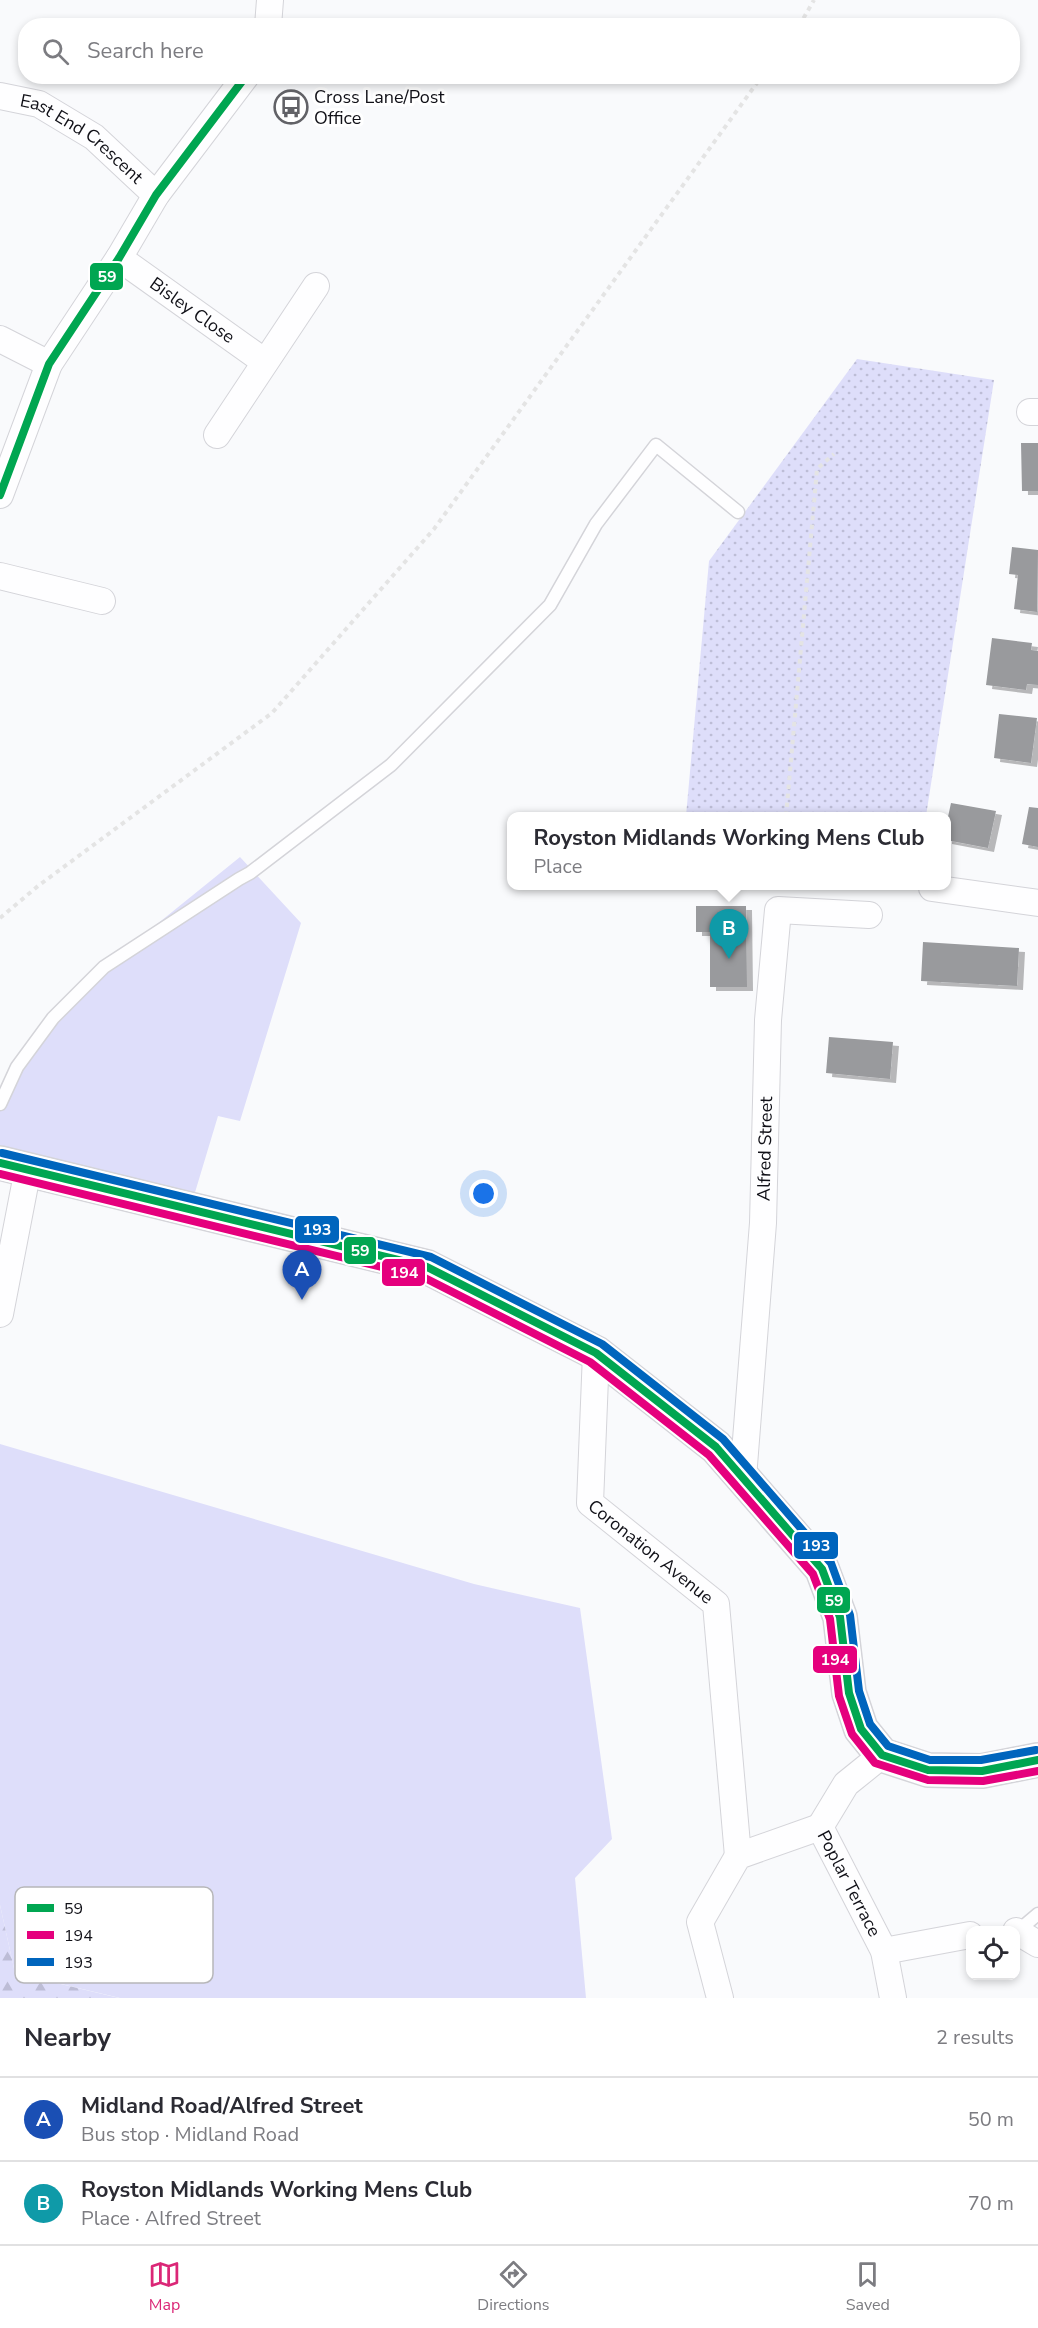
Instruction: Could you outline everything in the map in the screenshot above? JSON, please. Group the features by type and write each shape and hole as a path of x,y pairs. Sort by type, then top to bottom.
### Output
{"main road":[{"path":"14,1166 427,1267 596,1353 716,1447 822,1569 840,1617 849,1693 861,1729 882,1755 928,1770 982,1771 1038,1760"}],"street":[{"path":"268,18 270,0"},
{"path":"0,495 49,364 119,258 156,195 240,84"},
{"name":"East End Crescent","path":"0,96 39,104 94,137 156,195"},
{"name":"Bisley Close","path":"119,258 265,362"},
{"path":"217,435 316,286"},
{"path":"0,339 49,364"},
{"path":"0,576 102,602"},
{"path":"946,890 1038,903"},
{"name":"Alfred Street","path":"743,1478 763,1223 768,1020 778,910 868,915"},
{"path":"0,1314 14,1166"},
{"name":"Coronation Avenue","path":"596,1353 590,1503 716,1604 738,1856"},
{"name":"Poplar Terrace","path":"882,1755 846,1784 820,1827 884,1951 893,1998"},
{"path":"720,1998 700,1922 738,1856 820,1827"},
{"path":"884,1951 966,1936"}],"lane":[{"path":"0,1104 17,1067 53,1018 104,967 250,873 391,765 408,748 550,605 596,524 656,446 738,512"},
{"path":"1024,1935 1038,1914"}],"path":[{"path":"804,18 814,0"},
{"path":"0,918 39,886 272,713 434,530 756,84"},
{"path":"786,812 817,469 834,454"}],"green space":[{"path":"857,359 994,380 927,812 686,812 709,561"},
{"path":"240,857 301,923 240,1121 218,1116 190,1209 0,1163 0,1104 17,1067 104,967"},
{"path":"0,1444 474,1584 580,1608 612,1839 575,1878 586,1998 120,1998 57,1983 213,1983 213,1887 15,1887 15,1973 0,1905"},
{"path":"0,1905 15,1973 15,1983 57,1983 119,1998 0,1998"}],"building":[{"path":"1021,443 1038,443 1038,491 1022,491"},
{"path":"1012,547 1038,550 1037,612 1014,609 1018,575 1009,574"},
{"path":"992,638 1032,643 1031,650 1038,651 1038,685 1027,684 1026,690 986,685"},
{"path":"999,714 1037,718 1031,763 994,758"},
{"path":"951,803 996,811 988,848 951,841 951,812 949,812"},
{"path":"1029,807 1038,808 1038,847 1022,844"},
{"path":"696,906 746,906 747,987 710,987 710,932 696,932"},
{"path":"923,942 1019,948 1017,986 921,981"},
{"path":"829,1037 893,1042 890,1079 826,1073"}],"transit line":[{"name":"59","path":"0,495 49,364 119,258 156,195 240,84"},
{"name":"193","path":"2,1153 431,1257 602,1344 723,1439 831,1563 850,1615 859,1691 870,1724 888,1746 930,1760 981,1760 1036,1750"},
{"name":"59","path":"0,1163 427,1267 596,1353 716,1447 822,1569 840,1617 849,1693 861,1729 882,1755 928,1770 982,1771 1038,1760"},
{"name":"194","path":"0,1174 423,1277 590,1362 709,1455 813,1574 830,1619 839,1696 852,1734 875,1763 928,1780 983,1781 1038,1771"}],"place":[{"name":"Cross Lane/Post Office","path":"291,107"},
{"name":"Royston Midlands Working Mens Club","path":"729,959"},
{"name":"Midland Road/Alfred Street","path":"302,1300"}]}
